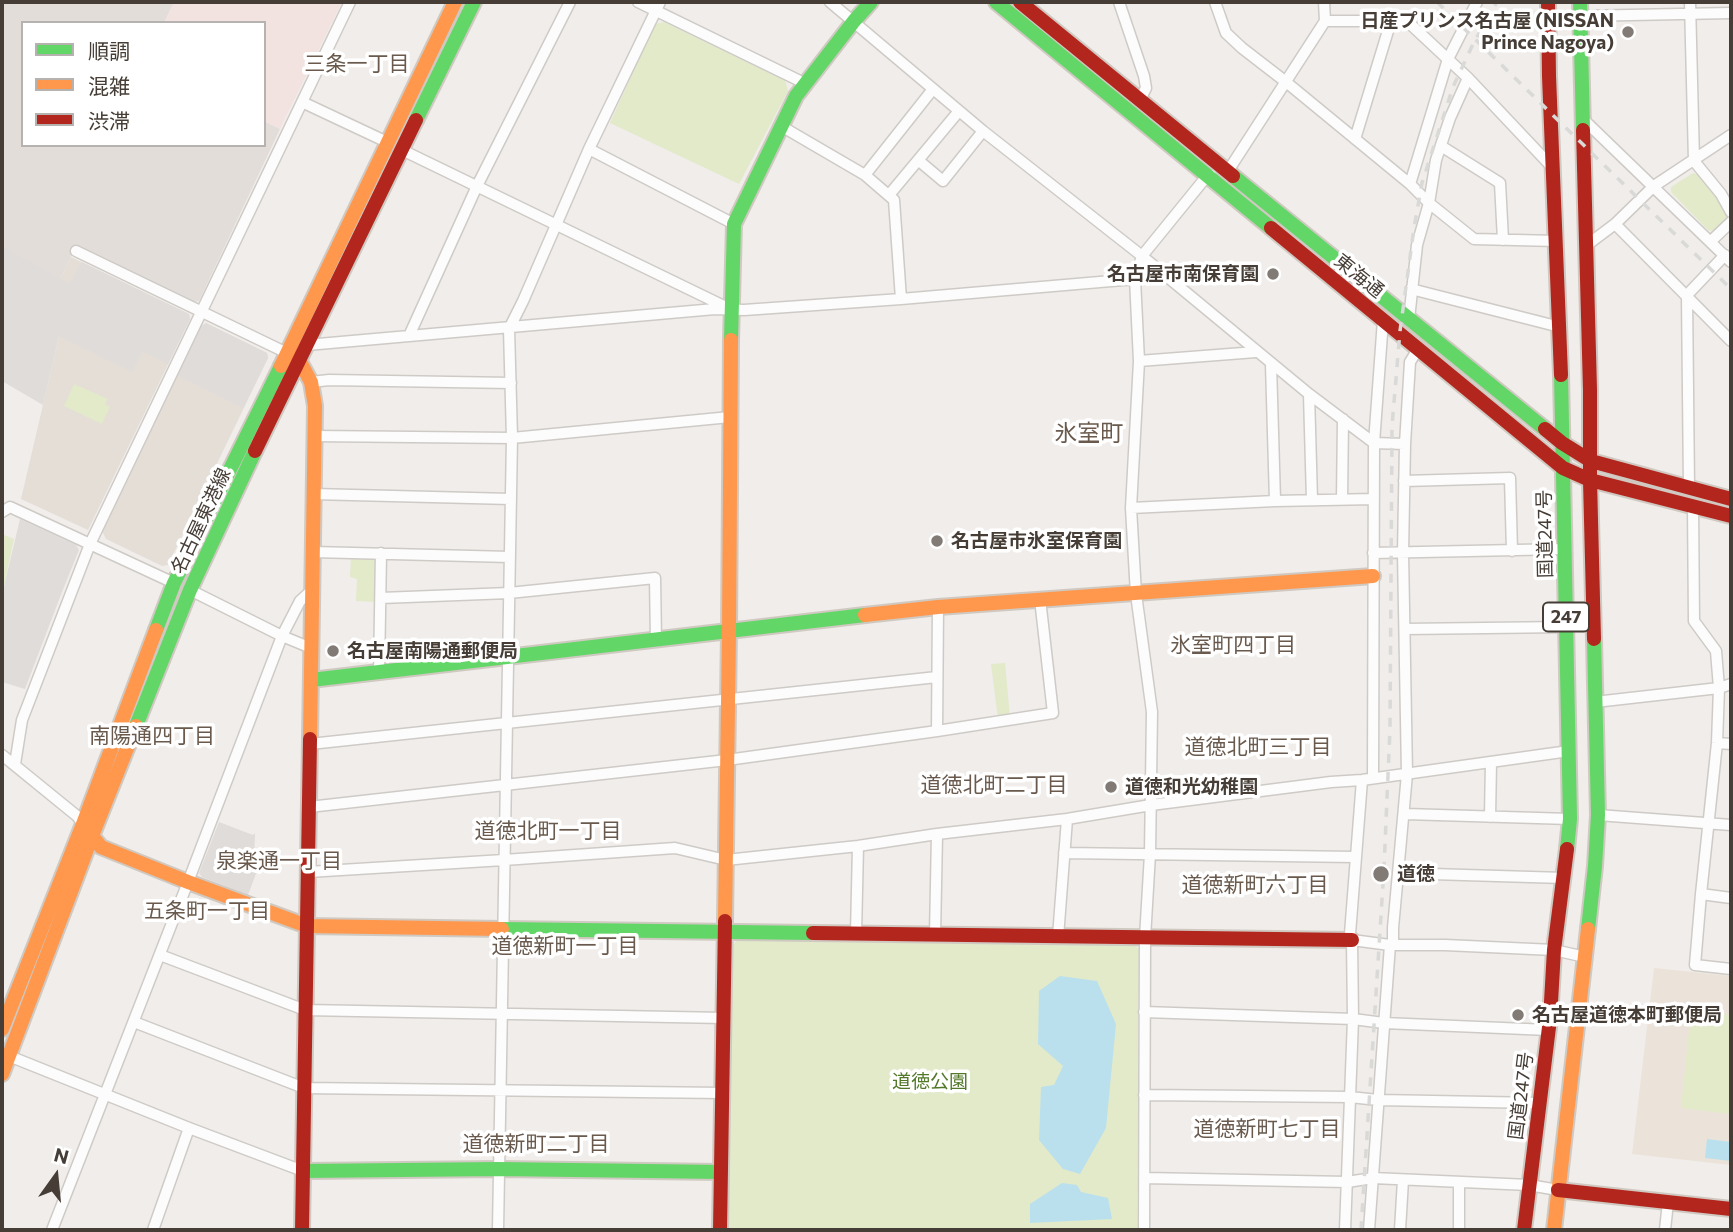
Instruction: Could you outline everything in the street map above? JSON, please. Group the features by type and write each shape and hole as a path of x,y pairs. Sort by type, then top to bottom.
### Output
{"main road":[{"name":"名古屋東港線","path":"2,1029 190,590 387,142 456,2"},
{"name":"名古屋東港線","path":"2,1074 174,583 293,356 307,345 474,2"},
{"path":"720,1230 734,224 781,126 804,85 871,2"},
{"name":"東海通","path":"996,2 1563,468 1590,480 1731,516"},
{"name":"東海通","path":"1020,2 1562,443 1591,461 1731,499"},
{"name":"国道247号","path":"1524,1230 1549,1030 1554,950 1570,819 1560,327 1548,2"},
{"name":"247","path":"1554,1230 1595,866 1598,815 1580,9"},
{"path":"293,356 311,382 315,406 302,1230"},
{"path":"311,680 937,607 1373,576"},
{"path":"87,830 101,847 307,926 1353,940"},
{"path":"303,1171 499,1169 721,1172"},
{"path":"1558,1190 1731,1209"}],"street":[{"path":"15,764 22,720 90,544 351,2"},
{"path":"409,336 477,186 570,2"},
{"path":"639,2 658,6 804,85"},
{"path":"830,2 959,111 1142,256 1309,394 1374,443 1405,444"},
{"path":"1119,2 1144,76 1146,88 1140,100"},
{"path":"1215,2 1226,33 1242,48 1474,239 1557,241"},
{"path":"1144,1230 1145,938 1153,712 1136,594 1131,508 1139,360 1135,279 1142,256 1208,176 1228,171 1325,21 1324,2"},
{"path":"1410,184 1448,59 1477,2"},
{"path":"1690,2 1694,161 1721,194 1731,212"},
{"path":"498,1230 512,438 509,329 589,149 658,6"},
{"path":"1580,9 1731,13"},
{"path":"1325,21 1407,21 1468,78 1552,167"},
{"path":"1355,139 1391,21"},
{"path":"1409,319 1417,244 1429,202 1436,160 1450,118 1468,78"},
{"path":"865,175 933,89"},
{"path":"302,102 387,142"},
{"path":"888,195 959,111"},
{"path":"1582,118 1728,258 1687,295 1689,488"},
{"path":"781,126 865,175 894,200 901,299"},
{"path":"918,160 943,181 984,131"},
{"path":"1586,245 1615,224 1654,186 1731,135"},
{"path":"1441,146 1500,183 1503,240"},
{"path":"402,149 732,310"},
{"path":"589,149 734,224"},
{"path":"1721,194 1731,186"},
{"path":"1711,241 1731,222"},
{"path":"1615,224 1731,341"},
{"path":"76,251 293,356"},
{"path":"307,345 715,309 901,299 1135,279"},
{"path":"1412,289 1560,327"},
{"path":"1373,778 1374,443 1383,320"},
{"path":"1370,1230 1390,945 1393,941 1408,774 1402,553 1410,362 1418,349"},
{"path":"1139,360 1256,352"},
{"path":"1271,364 1275,501"},
{"path":"311,382 511,383"},
{"path":"1309,394 1312,500"},
{"path":"314,436 512,438 730,417"},
{"path":"1342,499 1343,419"},
{"path":"1404,481 1510,478 1512,551"},
{"path":"313,494 511,499"},
{"path":"1131,508 1374,499"},
{"path":"1693,506 1694,621 1716,651 1719,688 1717,743 1695,965 1731,969"},
{"path":"2,512 10,507 174,583"},
{"path":"1373,553 1564,549"},
{"path":"313,552 510,556"},
{"path":"379,672 381,554"},
{"path":"381,598 509,593 655,579 656,641"},
{"path":"190,590 311,648"},
{"path":"52,1230 282,636 300,601 312,590"},
{"path":"309,807 727,760 1054,713 1041,599"},
{"path":"937,607 937,731"},
{"path":"1405,629 1566,627"},
{"path":"310,744 937,677"},
{"path":"1595,702 1719,688 1731,684"},
{"path":"1717,743 1731,744"},
{"path":"308,872 674,848 726,860 1067,819 1151,805 1362,780 1569,751"},
{"path":"2,755 77,816 87,830"},
{"path":"1490,817 1491,762"},
{"path":"1345,1230 1353,1018 1353,940 1350,934 1362,780"},
{"path":"1405,814 1570,819"},
{"path":"1598,815 1731,825"},
{"path":"1058,937 1067,819"},
{"path":"935,935 937,834"},
{"path":"856,934 858,846"},
{"path":"1064,853 1355,857"},
{"path":"1398,873 1564,878"},
{"path":"1701,894 1731,898"},
{"path":"1353,940 1390,945 1554,950 1585,957"},
{"path":"160,955 305,1010 724,1018"},
{"path":"1144,1012 1353,1018 1384,1023 1549,1030"},
{"path":"134,1022 304,1088 723,1093"},
{"path":"9,1056 303,1171"},
{"path":"1144,1095 1350,1097 1378,1100 1539,1103"},
{"path":"153,1230 189,1128"},
{"path":"1144,1178 1347,1182 1373,1178 1529,1185 1558,1190"},
{"path":"1400,1230 1403,1180"},
{"path":"1458,1230 1459,1182"},
{"path":"1665,1230 1668,1202"}],"shaded area":[{"path":"2,2 174,2 165,21 21,21 21,147 266,147 266,122 280,129 199,301 194,302 77,245 60,279 2,245"},
{"path":"174,2 342,2 280,129 266,122 266,21 165,21"},
{"path":"4,246 70,284 82,262 189,314 190,319 168,364 142,351 132,372 59,336 43,405 2,381"},
{"path":"71,257 189,314 190,319 88,530 21,499 71,285 60,279"},
{"path":"206,323 267,353 268,358 168,565 162,566 106,539 102,531 200,327"},
{"path":"206,323 267,353 268,358 243,408 177,375 200,327"},
{"path":"20,519 76,545 79,550 25,689 2,682 2,595"},
{"path":"219,822 253,835 255,833 254,860 260,863 248,895 202,877 199,873"},
{"path":"1654,968 1731,976 1731,1165 1632,1154"}],"green space":[{"path":"664,22 785,80 788,91 739,184 610,123 655,24"},
{"path":"1693,173 1699,175 1729,214 1728,219 1715,230 1709,231 1671,192 1671,187"},
{"path":"74,384 108,399 105,404 110,407 102,424 64,406"},
{"path":"2,534 14,539 2,595"},
{"path":"351,556 379,556 377,602 356,601 357,579 350,577"},
{"path":"1005,663 1010,718 998,719 991,664"},
{"name":"道徳公園","path":"940,935 1133,944 1139,949 1137,1230 724,1230 728,950 739,938"},
{"path":"1691,1011 1731,1015 1731,1114 1681,1108"}],"water":[{"path":"1060,976 1097,981 1116,1024 1106,1128 1080,1174 1063,1169 1039,1140 1041,1087 1054,1085 1063,1066 1038,1044 1039,991"},
{"path":"1707,1139 1731,1142 1731,1161 1705,1158"},
{"path":"1062,1183 1077,1185 1081,1192 1108,1198 1112,1219 1030,1223 1030,1204"}],"railway":[{"path":"1437,2 1731,289"},
{"path":"1361,1230 1384,868 1390,729 1392,426 1400,331 1422,183 1453,87 1497,2"}],"traffic: fast":[{"path":"416,120 474,2"},
{"path":"731,340 734,224 796,96 871,2"},
{"path":"996,2 1271,228"},
{"path":"1580,2 1583,130"},
{"path":"1233,176 1545,429"},
{"path":"156,630 174,583 281,366"},
{"path":"1561,375 1570,819 1567,849"},
{"path":"136,726 190,590 255,451"},
{"path":"311,680 865,615"},
{"path":"1588,929 1598,815 1594,639"},
{"path":"502,929 813,933"},
{"path":"303,1171 499,1169 721,1172"}],"traffic: slow":[{"path":"281,366 455,2"},
{"path":"725,921 731,340"},
{"path":"293,357 299,360 311,382 315,406 310,739"},
{"path":"865,615 938,607 1373,576"},
{"path":"2,1029 156,630"},
{"path":"2,1074 136,726"},
{"path":"92,836 101,847 307,926 502,929"},
{"path":"1554,1230 1588,929"}],"traffic: jam":[{"path":"1020,2 1233,176"},
{"path":"1548,2 1561,375"},
{"path":"255,451 416,120"},
{"path":"1583,130 1594,639"},
{"path":"1271,228 1563,468 1590,480 1731,516"},
{"path":"1545,429 1591,461 1731,499"},
{"path":"302,1230 310,739"},
{"path":"1524,1230 1550,1019 1554,950 1567,849"},
{"path":"720,1230 725,921"},
{"path":"813,933 1352,940"},
{"path":"1558,1190 1731,1209"}],"place":[{"name":"日産プリンス名古屋 (NISSAN Prince Nagoya)","path":"1628,32"},
{"name":"名古屋市南保育園","path":"1273,274"},
{"name":"名古屋市氷室保育園","path":"937,541"},
{"name":"名古屋南陽通郵便局","path":"333,651"},
{"name":"道徳和光幼稚園","path":"1111,787"},
{"name":"道徳","path":"1381,874"},
{"name":"名古屋道徳本町郵便局","path":"1518,1015"}],"district":[{"name":"三条一丁目","path":"357,64"},
{"name":"氷室町","path":"1089,433"},
{"name":"氷室町四丁目","path":"1233,645"},
{"name":"南陽通四丁目","path":"152,736"},
{"name":"道徳北町三丁目","path":"1258,747"},
{"name":"道徳北町二丁目","path":"994,785"},
{"name":"道徳北町一丁目","path":"548,831"},
{"name":"泉楽通一丁目","path":"279,861"},
{"name":"道徳新町六丁目","path":"1255,885"},
{"name":"五条町一丁目","path":"207,911"},
{"name":"道徳新町一丁目","path":"565,946"},
{"name":"道徳新町七丁目","path":"1267,1129"},
{"name":"道徳新町二丁目","path":"536,1144"}]}
